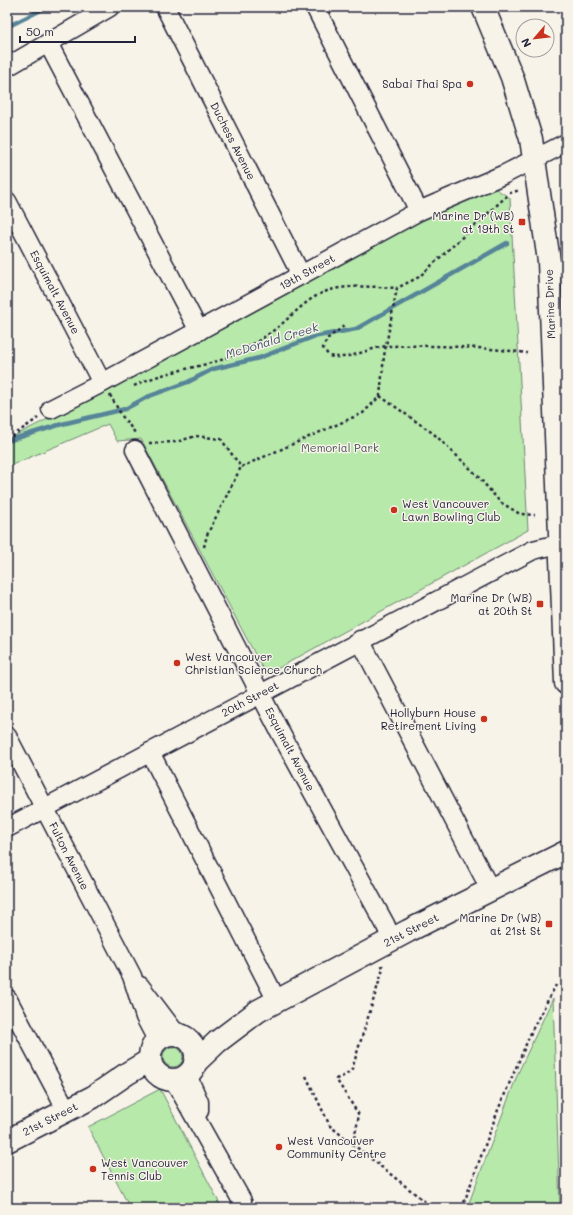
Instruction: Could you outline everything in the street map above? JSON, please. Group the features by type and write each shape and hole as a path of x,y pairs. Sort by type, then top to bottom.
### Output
{"main road":[{"name":"Marine Drive","path":"483,7 512,77 531,139 548,261 562,519 559,544 566,683"},
{"name":"21st Street","path":"7,1141 93,1097 128,1072 173,1058 210,1030 258,1011 490,889 566,852"}],"street":[{"path":"7,67 110,7"},
{"name":"Duchess Avenue","path":"165,7 301,275"},
{"path":"314,7 419,211"},
{"path":"48,43 199,331"},
{"name":"19th Street","path":"51,409 107,390 199,331 419,211 566,143"},
{"name":"Esquimalt Avenue","path":"7,201 107,390"},
{"name":"Esquimalt Avenue","path":"139,446 197,570 261,694 385,924 392,940"},
{"name":"20th Street","path":"7,828 360,640 533,550 559,544"},
{"path":"360,640 490,889"},
{"name":"Fulton Avenue","path":"7,736 132,976 173,1058 200,1123 242,1201"},
{"path":"150,752 277,1001"},
{"path":"7,998 67,1111"}],"path":[{"path":"130,388 142,382 186,368 221,360 249,346 274,330 300,306 327,292 360,286 397,288 419,277 510,193 520,190"},
{"path":"197,570 208,536 241,467 363,413 380,396 397,288"},
{"path":"344,326 327,339 323,348 329,356 338,358 351,356 387,346 459,347 527,353"},
{"path":"107,390 118,394"},
{"path":"107,390 139,446 176,442 196,436 221,439 241,467"},
{"path":"380,396 434,434 476,474 500,502 520,514 535,515"},
{"path":"7,440 51,409"},
{"path":"353,1144 359,1115 336,1079 346,1075 352,1069 383,969 381,961"},
{"path":"462,1208 498,1110 532,1028 556,985"},
{"path":"306,1076 330,1126 433,1208"}],"green space":[{"name":"Memorial Park","path":"487,183 510,198 528,530 266,675 141,439 117,441 108,424 7,467 7,438 14,436 113,386"},
{"path":"553,998 560,1208 467,1208 518,1073"},
{"path":"173,1047 180,1050 183,1057 180,1064 173,1067 166,1064 163,1057 166,1050"},
{"path":"160,1089 222,1208 130,1208 88,1127"}],"waterway":[{"path":"7,27 47,7"},
{"name":"McDonald Creek","path":"7,441 62,424 125,409 147,397 188,382 213,369 259,358 313,337 356,329 507,243"}],"place":[{"name":"Sabai Thai Spa","path":"470,84"},
{"name":"Marine Dr (WB) at 19th St","path":"522,222"},
{"name":"West Vancouver Lawn Bowling Club","path":"394,510"},
{"name":"Marine Dr (WB) at 20th St","path":"540,604"},
{"name":"West Vancouver Christian Science Church","path":"177,663"},
{"name":"Hollyburn House Retirement Living","path":"484,719"},
{"name":"Marine Dr (WB) at 21st St","path":"549,924"},
{"name":"West Vancouver Community Centre","path":"279,1147"},
{"name":"West Vancouver Tennis Club","path":"93,1169"}]}
